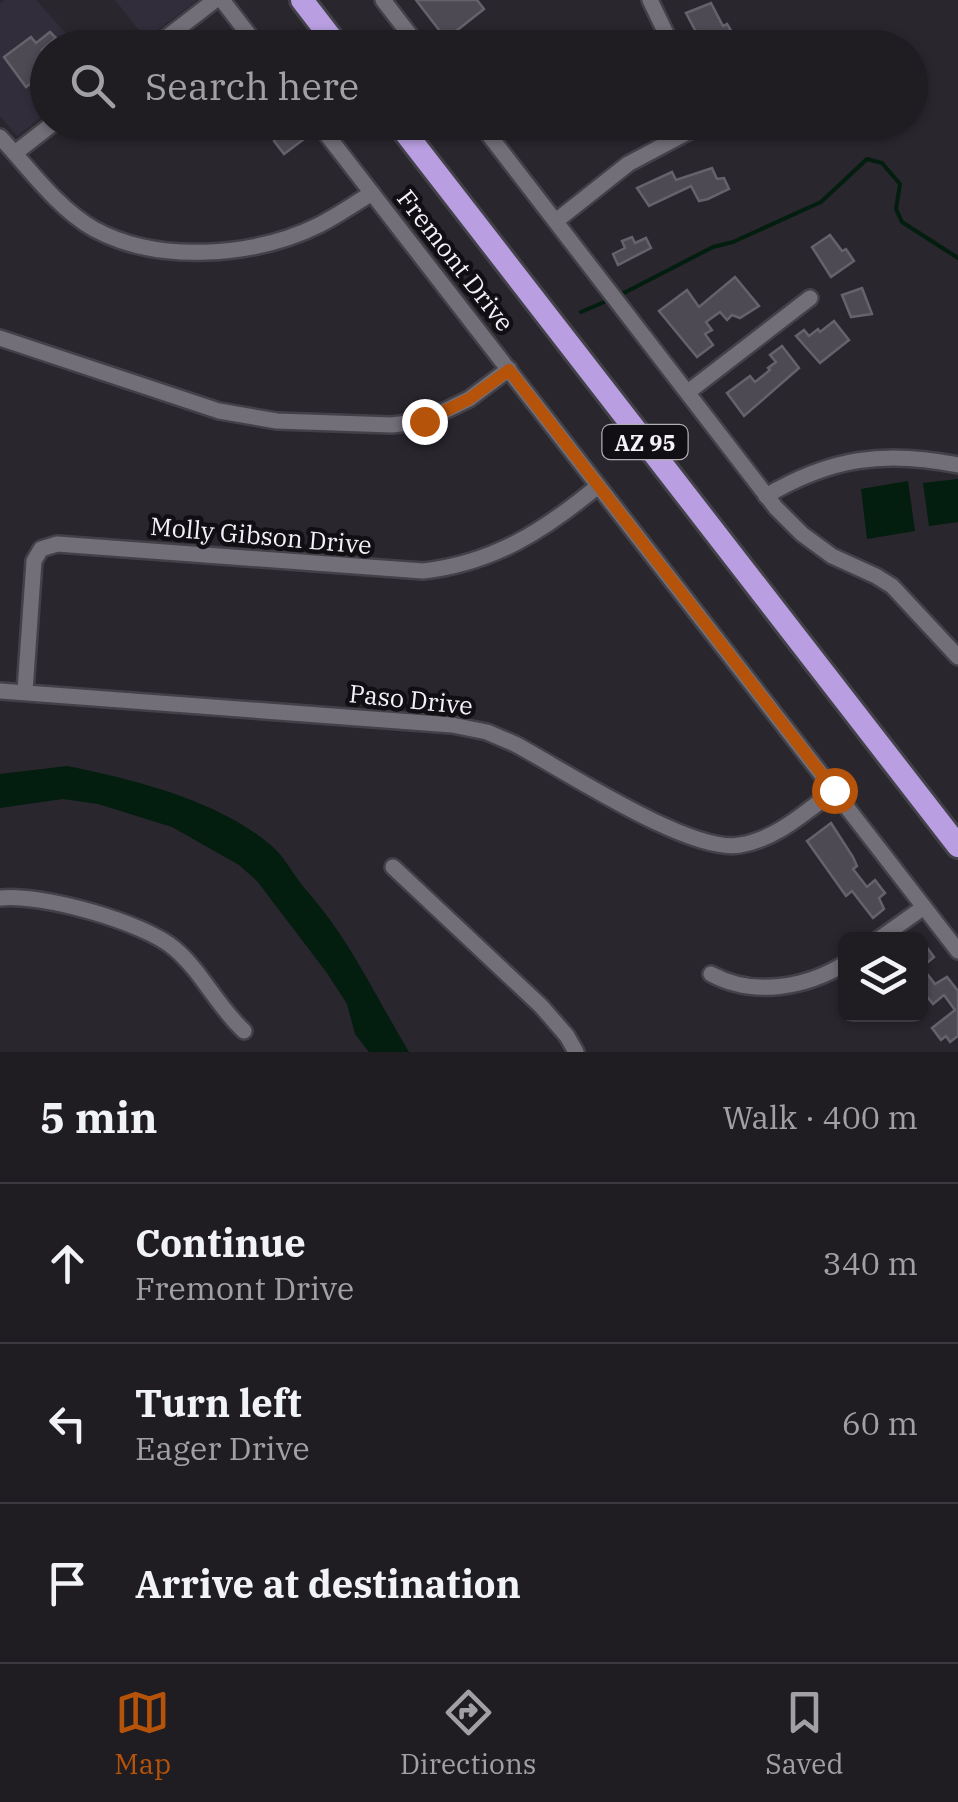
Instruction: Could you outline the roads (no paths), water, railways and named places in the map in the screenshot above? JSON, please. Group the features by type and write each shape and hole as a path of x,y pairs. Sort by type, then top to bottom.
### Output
{"highway":[{"path":"302,0 324,30"},
{"name":"AZ 95","path":"411,140 958,846"}],"street":[{"path":"175,30 214,0"},
{"path":"222,0 246,30"},
{"path":"383,0 406,30"},
{"path":"650,0 664,30"},
{"path":"0,138 66,209 92,228 126,243 162,252 230,250 290,236 316,226 372,192"},
{"path":"15,153 32,140"},
{"name":"Fremont Drive","path":"332,140 958,951"},
{"path":"493,140 766,496 802,534 832,556 892,586 958,658"},
{"path":"556,221 628,164 673,140"},
{"path":"688,392 810,298"},
{"path":"0,338 218,411 277,421 424,421 469,399 509,370"},
{"path":"766,496 804,475 846,460 894,458 958,465"},
{"name":"Molly Gibson Drive","path":"25,691 34,561 42,548 57,544 424,571 468,564 496,554 557,520 598,486"},
{"name":"Paso Drive","path":"0,690 452,725 487,732 682,835 712,846 739,846 767,838 834,790"},
{"path":"394,868 541,1006 576,1052"},
{"path":"0,898 31,896 154,935 188,961 226,1014 244,1031"},
{"path":"890,932 924,907"},
{"path":"711,974 740,986 777,986 804,982 838,967"}],"waterway":[{"path":"618,296 713,247 733,242 821,202 867,159 882,163 900,184 896,209 902,222 958,258"},
{"path":"581,312 609,300"}]}
